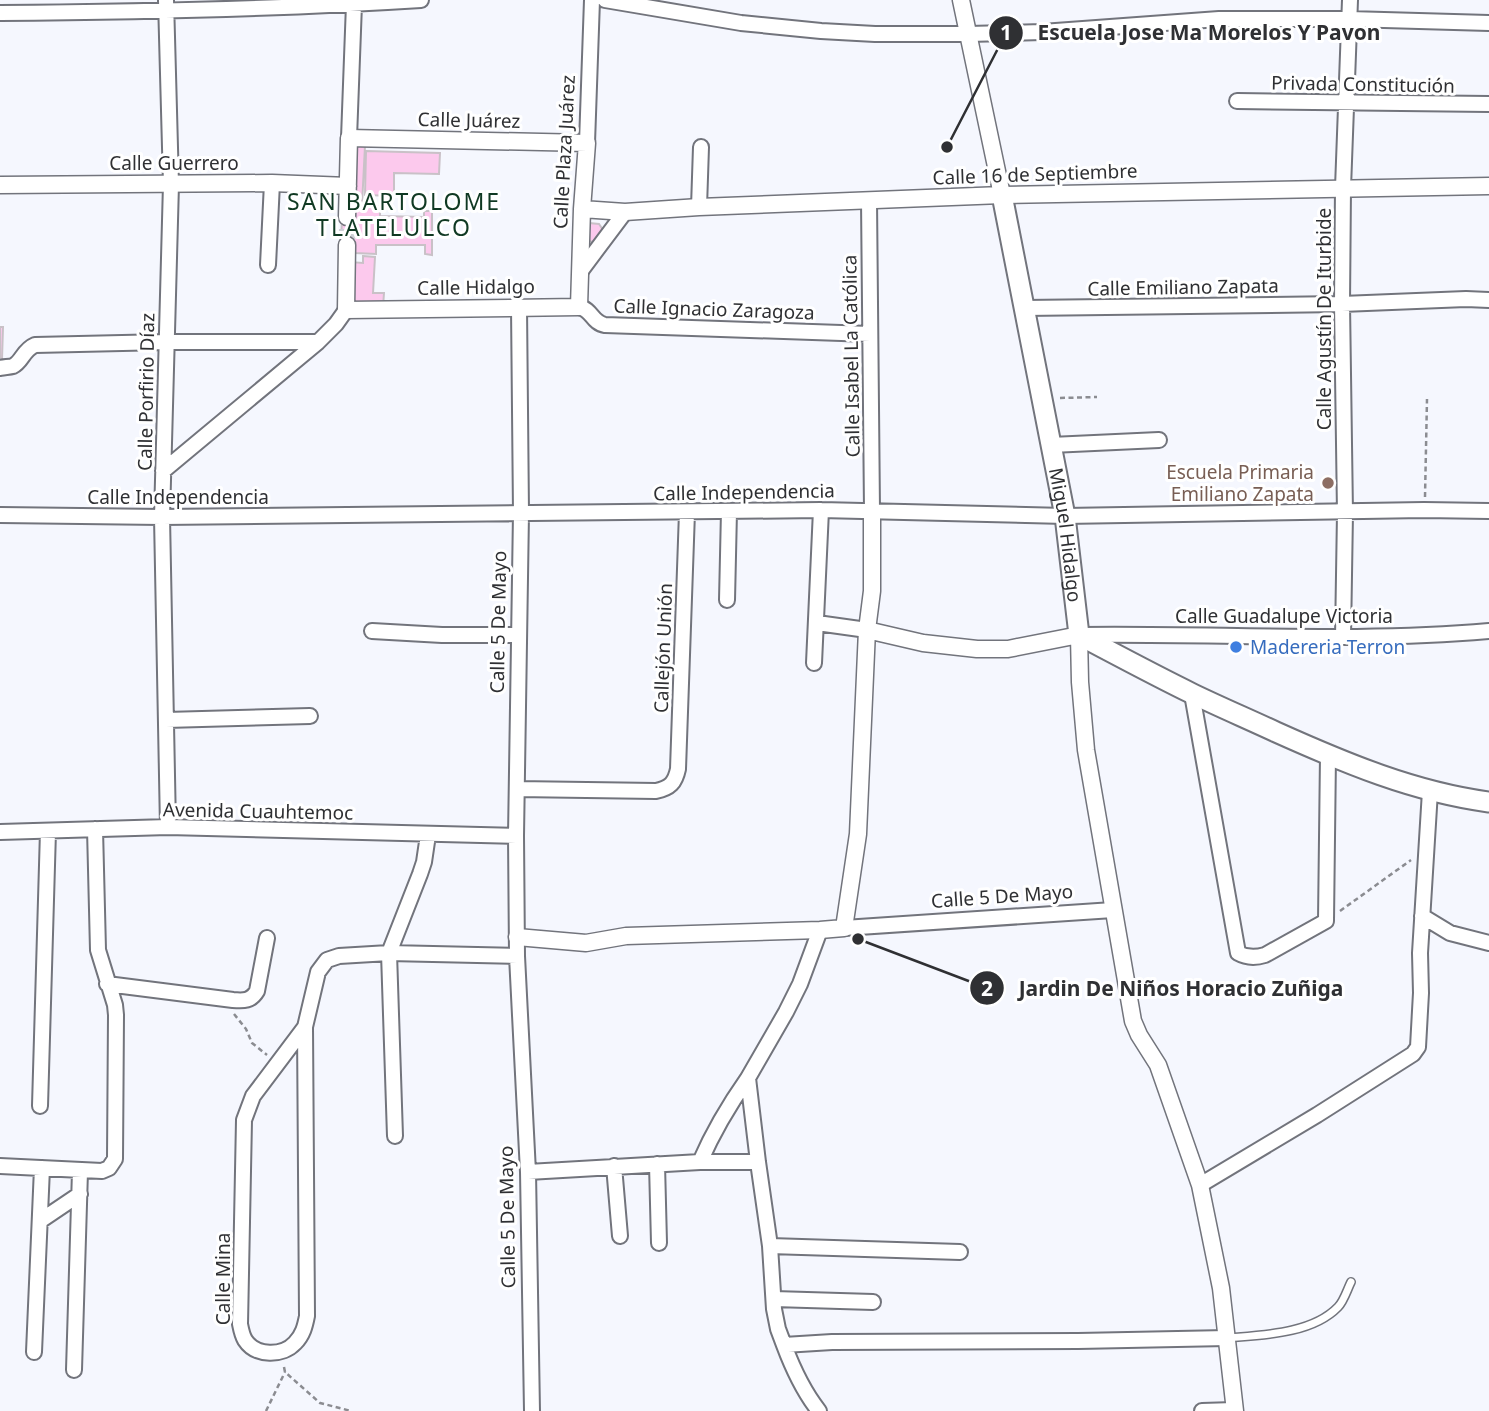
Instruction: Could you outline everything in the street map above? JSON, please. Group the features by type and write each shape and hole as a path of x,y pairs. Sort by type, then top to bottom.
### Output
{"main road":[{"name":"Miguel Hidalgo","path":"1002,195 1065,516 1079,635"},
{"path":"1079,635 1192,694 1328,755 1430,791 1489,802"}],"street":[{"path":"0,13 421,0"},
{"name":"Calle Plaza Juárez","path":"579,307 592,0"},
{"path":"605,0 741,23 875,34 1042,32 1219,19 1489,23"},
{"name":"Miguel Hidalgo","path":"961,0 1002,195"},
{"name":"Calle Agustín De Iturbide","path":"1343,637 1343,188 1350,0"},
{"path":"347,216 354,4"},
{"name":"Calle Porfirio Díaz","path":"166,6 171,184 162,517 168,827"},
{"name":"Privada Constitución","path":"1237,101 1489,104"},
{"name":"Calle Juárez","path":"349,138 587,143"},
{"path":"699,207 701,147"},
{"path":"268,265 272,184"},
{"name":"Calle Guerrero","path":"0,185 348,186"},
{"name":"Calle 16 de Septiembre","path":"582,209 625,212 1002,195 1489,186"},
{"name":"Calle Isabel La Católica","path":"869,201 872,510"},
{"path":"580,272 625,212"},
{"path":"163,471 336,324 346,310 347,245"},
{"name":"Calle Emiliano Zapata","path":"1024,308 1489,300"},
{"name":"Calle 5 De Mayo","path":"519,307 521,513 517,956 528,1172 531,1411"},
{"name":"Calle Ignacio Zaragoza","path":"579,307 588,310 599,324 870,334"},
{"name":"Calle Hidalgo","path":"346,310 579,307"},
{"path":"0,368 18,363 28,348 35,345 318,342"},
{"path":"1051,445 1159,440"},
{"path":"814,663 821,510"},
{"path":"844,928 858,834 867,630 872,591 872,510"},
{"name":"Calle Independencia","path":"0,515 162,517 872,510 1065,516 1489,511"},
{"path":"727,600 729,511"},
{"name":"Callejón Unión","path":"517,789 656,791 666,789 676,779 687,512"},
{"path":"817,623 867,630 923,643 977,649 1008,649 1079,635 1086,750 1133,1021 1158,1065 1200,1185 1222,1288 1235,1410 1202,1411"},
{"path":"372,631 518,635"},
{"name":"Calle Guadalupe Victoria","path":"1079,635 1343,637 1489,631"},
{"path":"1192,694 1238,953 1246,957 1257,958 1265,955 1326,921 1328,755"},
{"path":"166,720 310,716"},
{"path":"1200,1185 1413,1054 1418,1046 1420,953 1430,791"},
{"name":"Avenida Cuauhtemoc","path":"0,832 168,827 516,836"},
{"path":"0,1166 102,1171 115,1159 116,1015 98,950 95,829"},
{"path":"40,1106 48,831"},
{"path":"395,1136 388,953 420,874 428,835"},
{"name":"Calle 5 De Mayo","path":"517,937 586,943 626,936 820,930 1113,910"},
{"path":"1422,916 1450,933 1489,943"},
{"path":"700,1162 717,1127 786,1012 800,984 820,930"},
{"path":"107,984 248,1000 257,992 267,938"},
{"path":"388,953 517,956"},
{"name":"Calle Mina","path":"305,1027 253,1096 244,1120 240,1324 246,1343 263,1352 280,1353 294,1344 307,1317 305,1027 318,972 331,958 388,953"},
{"path":"748,1078 770,1246 776,1319 796,1376 819,1411"},
{"path":"528,1172 700,1162 758,1162"},
{"path":"657,1164 659,1242"},
{"path":"614,1166 620,1236"},
{"path":"34,1352 42,1168"},
{"path":"74,1370 80,1171"},
{"path":"40,1222 80,1194"},
{"path":"770,1246 960,1252"},
{"path":"774,1299 873,1302"},
{"path":"783,1345 832,1342 1227,1338"}],"lane":[{"path":"1227,1338 1276,1333 1321,1321 1340,1306 1351,1283"}],"path":[{"path":"1042,398 1097,397"},
{"path":"1424,510 1427,399"},
{"path":"1326,921 1426,849"},
{"path":"222,998 246,1029 252,1043 279,1064"},
{"path":"280,1353 285,1373 320,1403 351,1411"},
{"path":"266,1411 285,1373"}],"building":[{"path":"356,146 365,146 362,205 353,204"},
{"path":"366,151 440,153 439,174 394,173 394,196 365,195"},
{"path":"356,206 380,206 380,216 424,217 424,211 432,211 432,255 425,254 425,245 376,245 376,254 355,253 341,245 342,217 355,217"},
{"path":"589,223 599,224 603,230 596,243 586,240"},
{"path":"363,256 375,257 373,293 384,293 383,307 348,305 350,262 363,263"},
{"path":"0,327 3,327 2,359 0,359"}],"tunnel":[{"path":"347,217 347,245"}],"place":[{"name":"Escuela Jose Ma Morelos Y Pavon","path":"947,147"},
{"name":"Escuela Primaria Emiliano Zapata","path":"1328,483"},
{"name":"Madereria Terron","path":"1236,647"},
{"name":"Jardin De Niños Horacio Zuñiga","path":"858,939"}],"district":[{"name":"SAN BARTOLOME TLATELULCO","path":"394,214"}]}
